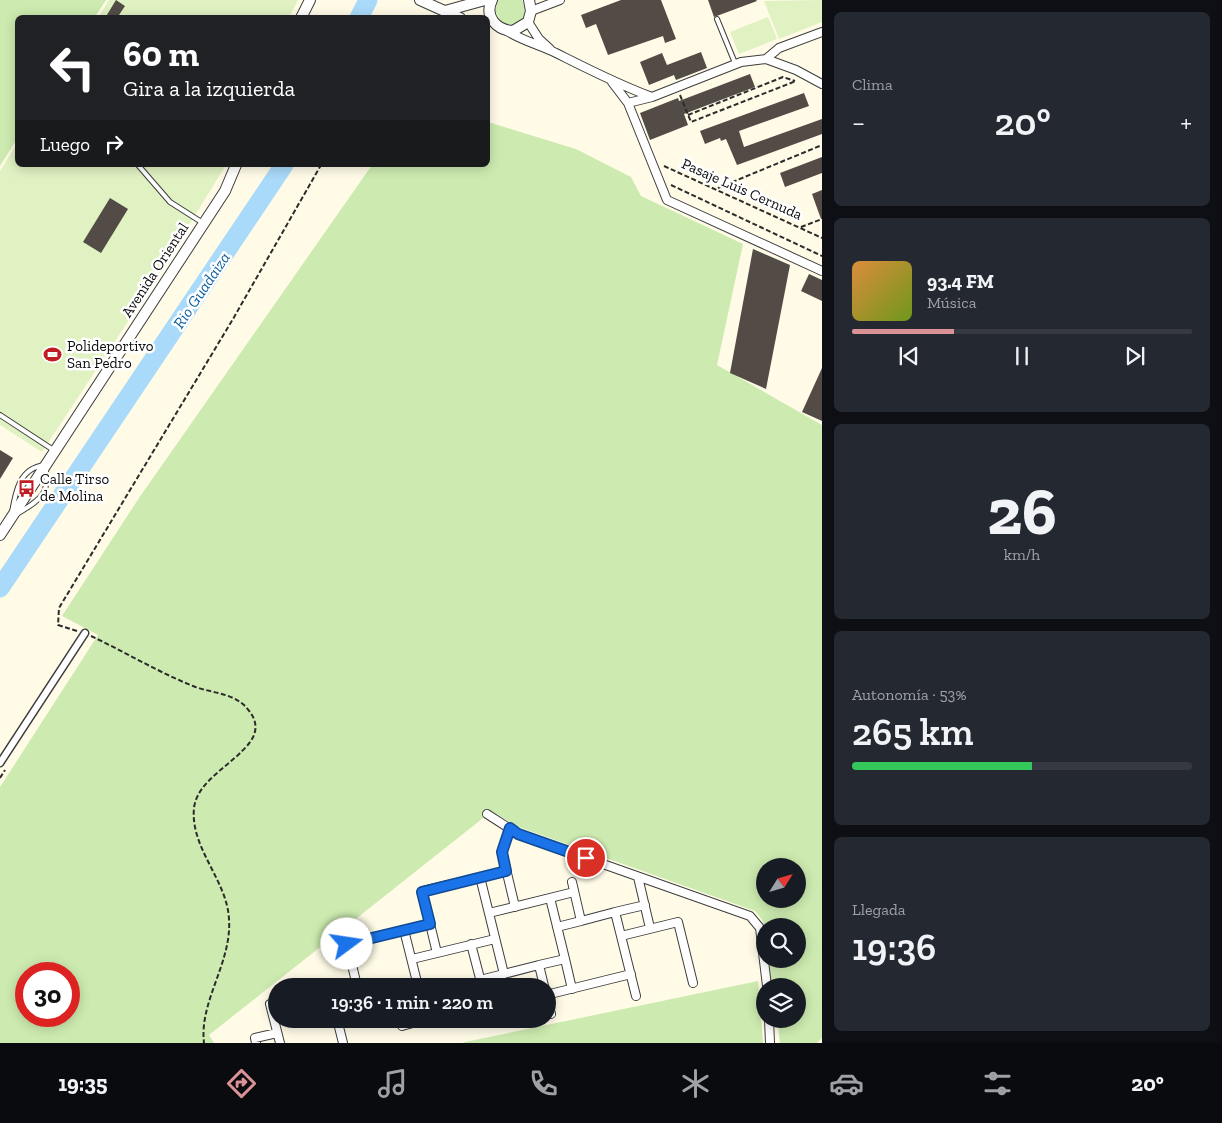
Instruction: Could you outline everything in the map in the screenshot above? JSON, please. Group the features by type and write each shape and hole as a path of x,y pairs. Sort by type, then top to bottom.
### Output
{"street":[{"path":"302,15 310,0"},
{"path":"445,11 485,0"},
{"path":"492,0 490,15 492,26 507,31 521,40 553,52 612,82 652,97"},
{"path":"507,31 518,30 528,22 531,11 529,0"},
{"path":"531,11 560,0"},
{"path":"422,1 454,15"},
{"path":"528,22 538,39 553,52"},
{"path":"766,59 779,48 822,32"},
{"path":"628,103 652,97 735,64 766,59 804,74 822,84"},
{"path":"612,82 628,103 668,200 822,271"},
{"name":"Avenida Oriental","path":"0,535 225,191 235,167"},
{"path":"0,763 85,633"},
{"path":"487,814 518,834 750,916 760,928 766,978"},
{"path":"510,828 502,852 515,907"},
{"path":"437,953 422,892 506,871"},
{"path":"638,876 650,928"},
{"path":"480,877 504,974"},
{"path":"572,882 582,921"},
{"path":"489,914 574,892"},
{"path":"550,898 572,989"},
{"path":"557,927 645,905"},
{"path":"615,912 636,996"},
{"path":"621,936 678,922 693,983"},
{"path":"356,978 347,944 430,924"},
{"path":"404,930 416,978"},
{"path":"412,959 495,938"},
{"path":"471,944 480,978"},
{"path":"494,978 565,959"},
{"path":"539,965 542,978"},
{"path":"556,993 631,974"},
{"path":"276,1028 280,1043"},
{"path":"339,1028 343,1043"},
{"path":"769,1028 770,1043"},
{"path":"256,1043 255,1038 277,1033"}],"lane":[{"path":"718,19 735,64"},
{"path":"140,167 170,202 203,223"},
{"path":"0,415 55,451"}],"path":[{"path":"677,87 691,122 796,81 804,74"},
{"path":"688,115 783,77 796,81"},
{"path":"716,189 822,145"},
{"name":"Pasaje Luis Cernuda","path":"652,162 822,238"},
{"path":"204,1043 202,1026 223,967 229,937 229,917 226,904 200,843 195,824 194,807 205,785 242,752 254,738 256,729 252,713 229,695 194,687 85,633 58,625 59,608 233,319 321,167"},
{"path":"660,180 822,256"},
{"path":"800,228 822,219"}],"green space":[{"path":"0,0 106,0 96,15 15,15 15,142 0,166"},
{"path":"109,0 298,0 290,15 100,15"},
{"path":"498,0 522,0 525,9 523,19 511,25 502,23 495,11"},
{"path":"822,0 822,22 779,39 764,1"},
{"path":"768,17 777,39 739,54 730,32"},
{"path":"490,123 576,149 631,177 641,196 743,244 717,365 822,425 822,1038 817,1043 780,1043 778,1028 806,1028 806,978 771,978 769,968 806,968 806,918 761,918 755,911 516,826 492,811 281,978 268,978 268,988 209,1035 214,1043 0,1043 0,787 98,635 62,616 139,498 371,167 490,167"},
{"name":"Polideportivo San Pedro","path":"15,146 15,167 225,167 152,285 42,452 0,425 0,171"},
{"path":"756,981 756,1028 762,1028 763,1043 463,1043 532,1028 556,1028 556,1023"}],"building":[{"path":"116,0 125,6 119,15 107,15"},
{"path":"621,0 661,0 676,39 665,43 663,36 608,55 596,24 586,28 581,15"},
{"path":"708,0 756,0 757,1 714,17"},
{"path":"701,52 707,68 676,80 674,75 649,85 640,62 662,53 667,65"},
{"path":"750,74 755,87 684,114 688,125 650,140 640,113 678,98 679,101"},
{"path":"804,93 809,106 739,131 744,147 822,119 822,134 737,165 726,139 721,141 720,138 705,144 700,131"},
{"path":"822,157 822,173 785,187 780,173"},
{"path":"822,190 822,219 821,219 812,194"},
{"path":"110,198 128,209 101,253 83,242"},
{"path":"753,249 790,265 766,389 730,373"},
{"path":"809,274 822,280 822,301 801,291"},
{"path":"822,368 822,421 802,412"},
{"path":"0,450 13,458 0,479"}],"waterway":[{"name":"Rio Guadaiza","path":"360,15 368,0"},
{"name":"Rio Guadaiza","path":"0,588 283,167"}],"place":[{"name":"Polideportivo San Pedro","path":"53,355"},
{"name":"Calle Tirso de Molina","path":"26,488"}],"route":[{"path":"347,944 430,924 422,892 506,871 502,852 510,828 518,834 586,858"}]}
